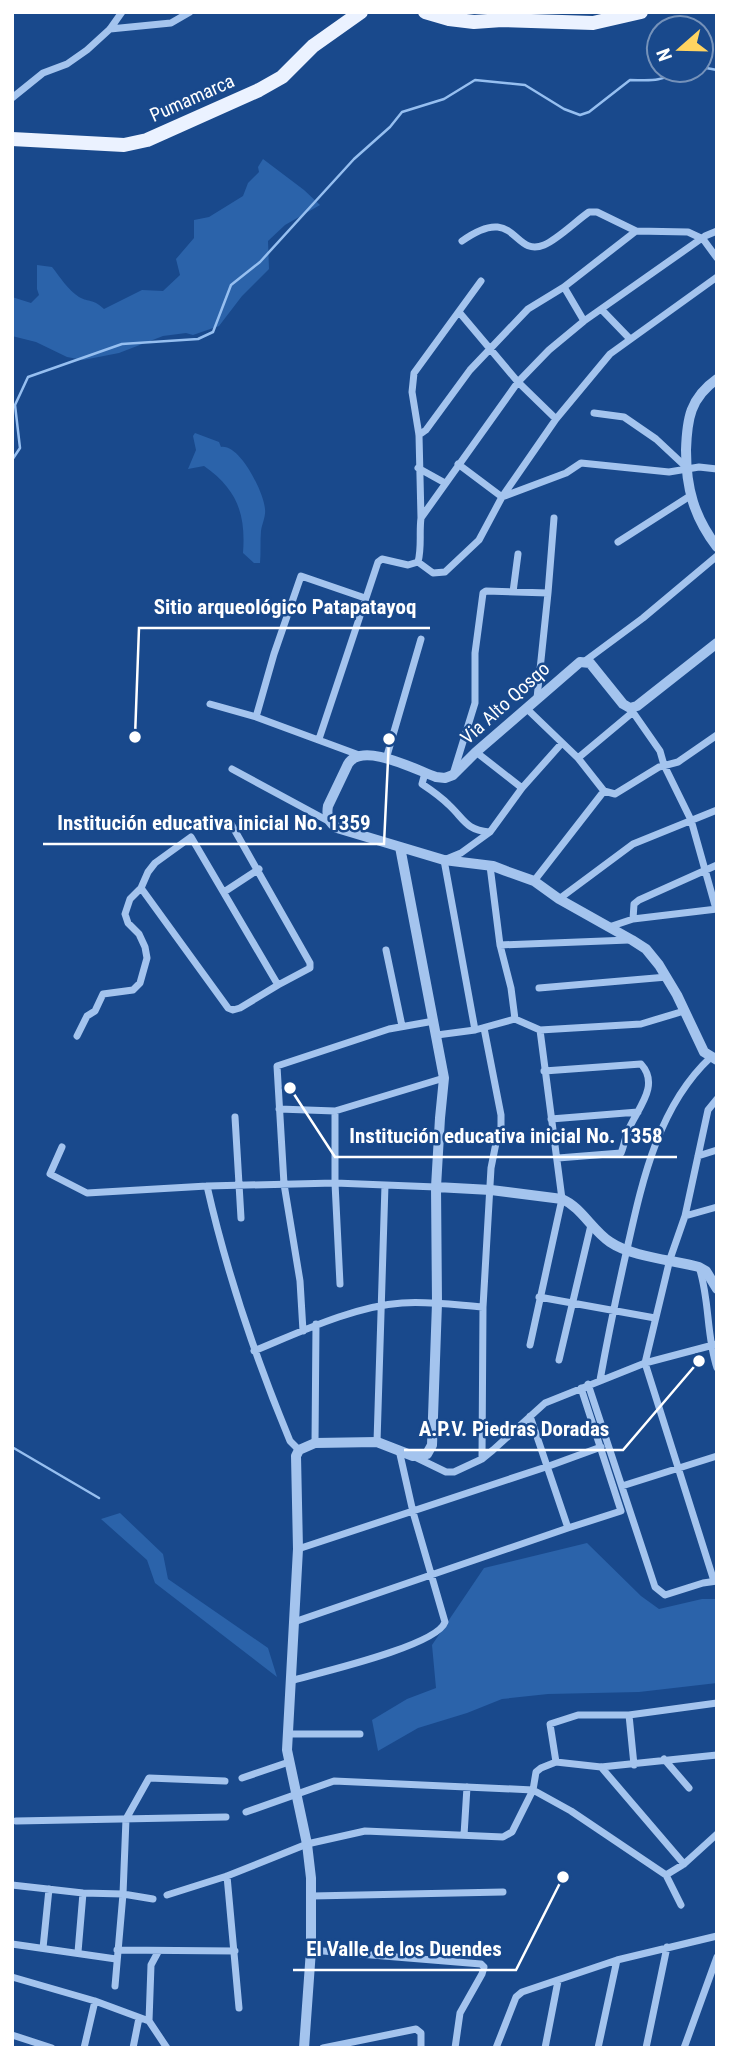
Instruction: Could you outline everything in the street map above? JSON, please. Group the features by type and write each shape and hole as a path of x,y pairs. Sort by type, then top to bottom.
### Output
{"main road":[{"name":"Pumamarca","path":"12,139 124,145 147,140 282,77 313,46 361,12"},
{"path":"425,12 474,22 552,17 593,23 641,12"}],"street":[{"path":"12,97 43,73 67,64 87,50 110,29 122,12"},
{"path":"110,29 171,23 190,12"},
{"path":"462,241 477,230 491,225 510,230 524,243 544,245 589,212 597,212 636,231 688,232 703,239 717,258"},
{"path":"419,435 426,430 470,370 528,309 564,287 636,231"},
{"path":"421,518 518,382 549,350 584,321 717,231"},
{"path":"418,562 433,573 445,572 479,540 502,497 556,419 610,354 717,277"},
{"path":"418,562 421,549 421,518 419,435 412,392 414,373 481,281"},
{"path":"564,287 584,321"},
{"path":"601,310 630,340"},
{"path":"459,312 518,382 556,419"},
{"path":"717,379 698,395 689,412 686,468 690,496 701,525 717,547"},
{"path":"594,413 624,417 656,439 686,468"},
{"path":"502,497 566,473 581,463 669,472 699,467 717,469"},
{"path":"458,464 502,497"},
{"path":"418,468 445,483"},
{"path":"618,542 690,496"},
{"path":"537,698 554,518"},
{"path":"513,592 519,554"},
{"path":"609,928 633,919 716,909 691,820 654,741 631,710 590,663 585,661 643,618 717,556"},
{"path":"319,739 378,562 383,559 408,565 418,562"},
{"path":"256,717 301,576 365,598"},
{"path":"210,704 256,717 359,755 386,758 436,778 445,778 453,775 475,703 475,653 483,593 548,593"},
{"path":"386,758 421,639"},
{"path":"578,758 631,710 717,643"},
{"name":"Via Alto Qosqo","path":"453,775 476,751 537,698 580,662 585,661"},
{"path":"526,708 578,758 604,791 615,794 664,765 678,762 717,735"},
{"path":"444,860 461,853 490,832 522,789 562,743"},
{"path":"476,751 522,789"},
{"path":"330,822 328,806 351,759 359,755"},
{"path":"232,769 337,828 444,860 490,866 534,881 559,899 632,940 653,956 667,977 697,1040 704,1052 714,1059 691,1077 659,1135 636,1207 600,1380"},
{"path":"425,773 422,784 450,806 463,822 477,831 490,832"},
{"path":"534,881 604,791"},
{"path":"559,899 634,844 717,810"},
{"path":"141,888 228,1008 240,1008 311,966 259,869 230,822"},
{"path":"77,1036 86,1016 94,1011 103,994 133,990 140,983 147,958 139,934 128,923 125,914 130,899 141,888 155,863 191,837 278,985"},
{"path":"400,847 444,1077 436,1187 437,1303 432,1445 427,1454 413,1456"},
{"path":"444,860 475,1030"},
{"path":"633,919 634,904 639,900 717,864"},
{"path":"490,866 500,945 511,988 515,1018"},
{"path":"224,891 259,869"},
{"path":"500,945 632,940"},
{"path":"386,950 402,1026"},
{"path":"539,988 667,977"},
{"path":"438,1035 475,1030 515,1018 540,1030 641,1024 684,1011"},
{"path":"303,1331 299,1281 284,1184 277,1066 402,1026 435,1020"},
{"path":"482,1459 483,1307 491,1168 500,1132 501,1115 484,1028"},
{"path":"530,1345 562,1199 540,1030"},
{"path":"544,1071 641,1064 645,1069 648,1089 628,1130 621,1153 558,1158"},
{"path":"279,1109 335,1111 444,1077"},
{"path":"585,1386 655,1587 665,1595 715,1581 645,1363 670,1259 685,1216 708,1110 717,1099"},
{"path":"335,1111 340,1284"},
{"path":"551,1119 638,1112"},
{"path":"235,1117 241,1218"},
{"path":"62,1147 50,1174 87,1193 207,1186 335,1183 491,1190 562,1199 571,1202 591,1225 612,1243 626,1250 699,1266 706,1271 717,1289"},
{"path":"698,1156 717,1150"},
{"path":"377,1442 385,1185"},
{"path":"207,1186 223,1252 254,1351 290,1441 299,1450"},
{"path":"685,1216 717,1207"},
{"path":"559,1360 591,1225"},
{"path":"699,1266 717,1368"},
{"path":"539,1297 655,1318"},
{"path":"254,1351 316,1324 383,1306 437,1303 483,1307"},
{"path":"315,1443 316,1324"},
{"path":"304,2048 312,1896 307,1844 289,1762 288,1734 298,1549 296,1457 299,1450 315,1443 377,1442 446,1472 454,1472 482,1459 545,1403 645,1363 713,1345"},
{"path":"294,1622 621,1511 585,1386"},
{"path":"530,1416 568,1528"},
{"path":"298,1549 601,1447"},
{"path":"290,1682 416,1644 443,1628 445,1622 413,1512 399,1450"},
{"path":"622,1486 717,1456"},
{"path":"556,1762 551,1724 578,1715 629,1715 717,1703"},
{"path":"629,1715 634,1765"},
{"path":"288,1734 360,1734"},
{"path":"167,1895 228,1876 307,1844 365,1831 503,1837 512,1832 533,1790 536,1772 556,1762 601,1767 717,1755"},
{"path":"664,1759 689,1788"},
{"path":"242,1778 289,1762"},
{"path":"601,1767 684,1864"},
{"path":"115,1986 126,1819 149,1778 225,1781"},
{"path":"246,1812 334,1781 533,1790 571,1811 666,1875 681,1905"},
{"path":"464,1835 467,1787"},
{"path":"16,1821 226,1817"},
{"path":"666,1875 684,1864 717,1834"},
{"path":"228,1876 239,2008"},
{"path":"12,1885 153,1899"},
{"path":"43,1948 49,1889"},
{"path":"312,1896 503,1892"},
{"path":"78,1952 83,1893"},
{"path":"496,2048 516,1997 522,1992 617,1960 717,1936"},
{"path":"12,1944 116,1959"},
{"path":"646,2048 667,1947"},
{"path":"117,1950 235,1951"},
{"path":"311,1950 481,1964 484,1967 482,1974 460,2013 455,2048"},
{"path":"158,1952 151,1965 149,2021 164,2046"},
{"path":"684,2048 717,1957"},
{"path":"598,2048 617,1960"},
{"path":"12,1976 95,2001 149,2021"},
{"path":"545,2048 558,1981"},
{"path":"84,2048 95,2001"},
{"path":"133,2048 139,2018"},
{"path":"323,2048 416,2029 421,2033 421,2048"},
{"path":"12,2035 52,2048"}],"shaded area":[{"path":"263,159 320,205 285,225 268,241 269,269 242,296 219,326 193,335 186,333 163,336 119,353 83,360 67,357 36,342 12,336 12,297 31,303 39,295 37,265 52,267 75,294 97,303 104,309 142,290 163,291 180,275 176,259 194,238 194,220 209,217 243,196 248,183 259,172 258,167"},
{"path":"195,433 219,442 221,447 236,453 256,482 265,512 261,531 260,563 254,563 243,553 241,514 232,493 204,466 188,469 196,450 193,436"},
{"path":"120,1513 163,1554 168,1579 268,1648 277,1677 155,1583 147,1560 101,1519"},
{"path":"587,1543 641,1596 659,1609 702,1599 717,1599 717,1683 639,1692 548,1694 502,1699 418,1728 378,1751 372,1720 407,1699 436,1688 432,1645 484,1568"}],"waterway":[{"path":"12,460 20,448 15,405 28,377 122,344 198,339 213,332 231,285 260,262 354,159 390,127 402,112 444,99 475,80 525,85 564,109 580,115 589,112 630,80 645,80"},
{"path":"12,1447 99,1498"}],"place":[{"name":"Sitio arqueológico Patapatayoq","path":"135,737"},
{"name":"Institución educativa inicial No. 1359","path":"389,739"},
{"name":"Institución educativa inicial No. 1358","path":"290,1088"},
{"name":"A.P.V. Piedras Doradas","path":"699,1361"},
{"name":"El Valle de los Duendes","path":"563,1877"}]}
